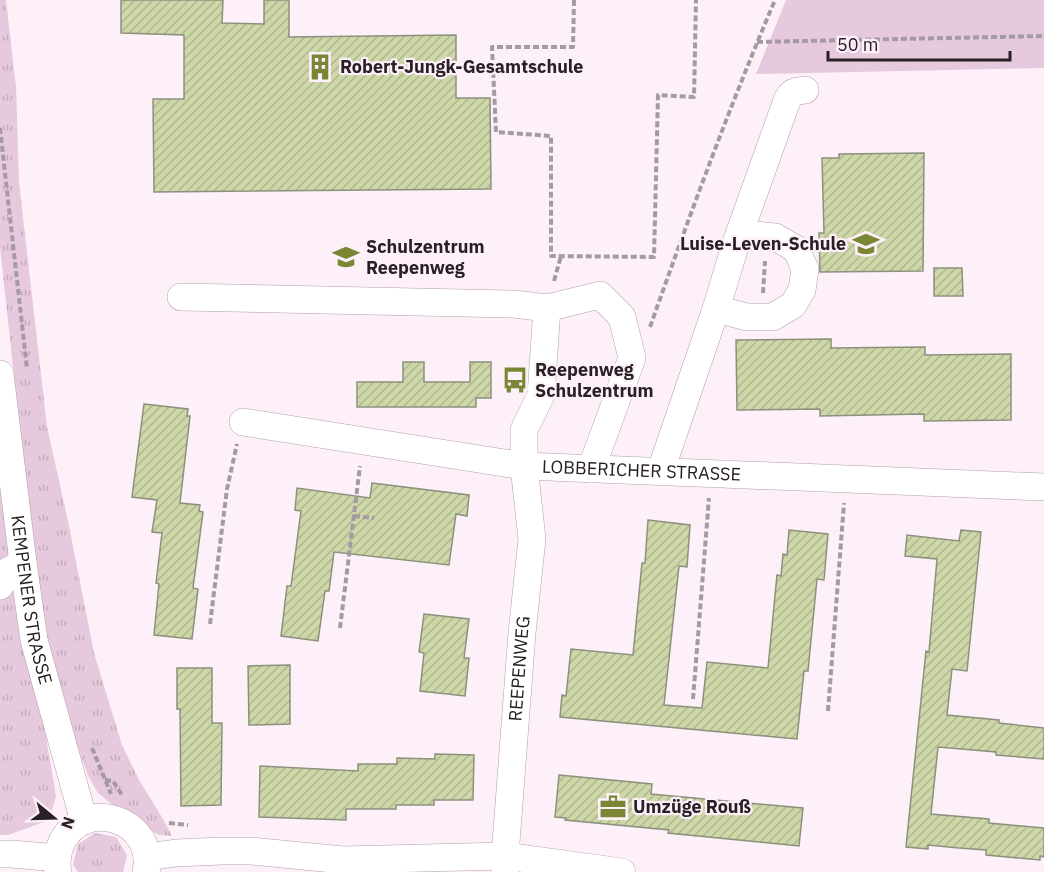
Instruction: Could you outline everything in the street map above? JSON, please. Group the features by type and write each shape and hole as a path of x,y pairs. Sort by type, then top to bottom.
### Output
{"street":[{"path":"661,470 737,240 790,94 805,90"},
{"path":"716,309 747,317 773,317 793,305 802,290 805,269 796,249 775,237 755,235 737,240"},
{"path":"181,297 514,304 547,308 600,295 622,317 632,358 591,469"},
{"name":"REEPENWEG","path":"505,864 522,633 532,539 524,466 524,430 541,395 547,308"},
{"name":"KEMPENER STRASSE","path":"0,374 22,563 34,640 84,821"},
{"name":"LOBBERICHER STRASSE","path":"243,422 524,466 1044,487"},
{"path":"0,585 8,571 22,563"},
{"path":"0,854 57,865 58,851 63,838 72,828 98,817 111,818 124,823 135,832 143,843 146,864 176,853 252,851 344,860 505,864 622,872"}],"path":[{"path":"574,0 573,47 492,47 496,132 551,136 551,256 654,256 658,95 694,97 696,0"},
{"path":"648,335 683,234 775,0"},
{"path":"757,42 1044,36"},
{"path":"0,128 27,372"},
{"path":"761,317 766,237"},
{"path":"210,624 227,489 243,422"},
{"path":"340,628 363,441"},
{"path":"693,699 711,473"},
{"path":"828,711 846,478"},
{"path":"354,516 374,518"},
{"path":"90,741 105,780"}],"green space":[{"path":"0,0 6,0 16,87 19,182 47,427 94,653 122,745 139,780 172,836 159,835 114,806 98,793 88,776 62,702 39,606 0,247"},
{"path":"786,0 1044,0 1044,68 756,74"},
{"path":"0,465 10,552 0,568"},
{"path":"12,581 45,731 56,796 52,810 44,822 8,835 0,835 0,597"},
{"path":"95,833 116,837 127,855 123,872 78,872 73,865 78,844"}],"building":[{"name":"Robert-Jungk-Gesamtschule","path":"121,0 223,0 222,23 264,24 264,0 289,0 289,37 456,35 456,98 490,98 491,189 154,192 153,99 184,99 184,35 121,33"},
{"path":"924,153 923,271 820,272 819,233 824,233 822,158 839,158 839,154"},
{"path":"934,268 962,268 963,296 934,296"},
{"path":"831,339 831,348 925,347 925,355 1011,354 1011,420 924,421 924,414 820,416 820,409 737,410 736,340"},
{"path":"403,362 424,362 424,382 470,382 470,362 491,362 491,398 476,398 476,407 357,407 357,382 403,382"},
{"path":"144,404 188,409 187,416 190,416 180,503 200,505 199,511 203,512 193,588 198,589 192,639 154,635 159,584 156,583 162,533 152,532 157,500 132,497"},
{"path":"372,483 469,495 467,516 456,514 449,565 334,552 329,591 325,591 318,641 281,636 287,586 291,586 301,511 295,510 297,488 370,498"},
{"path":"648,520 690,525 687,567 679,566 664,705 702,708 707,662 768,668 777,575 781,576 783,554 787,555 789,530 828,534 824,580 817,579 808,671 804,671 797,739 560,717 562,695 566,696 571,649 633,655"},
{"path":"961,530 981,532 967,671 952,669 947,715 999,720 999,723 1044,728 1044,759 938,747 931,814 989,819 989,823 1044,828 1044,857 1040,856 1040,860 986,855 986,850 928,845 928,849 906,847 926,651 929,652 937,559 905,556 907,535 959,541"},
{"path":"424,614 469,619 464,658 469,658 465,696 420,691 424,653 419,652"},
{"path":"290,665 290,724 249,725 248,666"},
{"path":"177,668 212,668 212,723 222,723 221,805 181,806 180,709 177,709"},
{"path":"435,754 474,755 473,800 434,800 434,805 396,805 396,809 346,809 346,820 259,817 260,766 358,771 358,764 397,764 397,758 435,759"},
{"path":"559,775 652,784 651,794 803,808 799,846 565,820 566,818 555,817"}],"place":[{"name":"Robert-Jungk-Gesamtschule","path":"320,67"},
{"name":"Luise-Leven-Schule","path":"866,244"},
{"name":"Schulzentrum Reepenweg","path":"346,257"},
{"name":"Reepenweg Schulzentrum","path":"515,380"},
{"name":"Umzüge Rouß","path":"613,807"}]}
